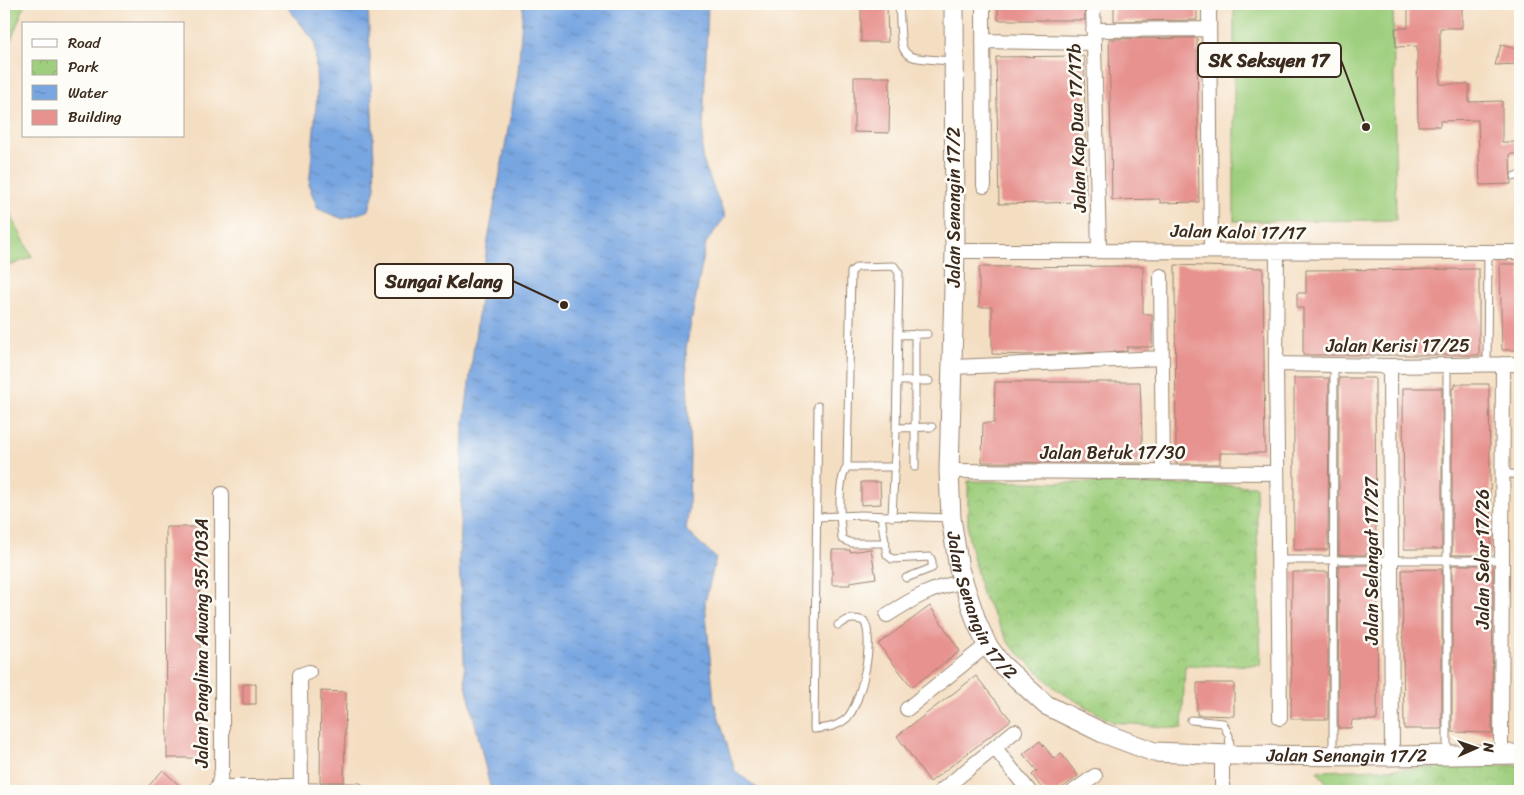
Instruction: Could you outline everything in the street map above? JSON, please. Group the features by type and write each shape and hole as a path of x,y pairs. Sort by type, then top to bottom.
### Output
{"street":[{"name":"Jalan Senangin 17/2","path":"954,4 955,251 949,471 951,518 962,582 987,645 1001,664 1046,705 1103,733 1154,752 1227,755 1392,756 1520,754"},
{"path":"984,4 984,186"},
{"name":"Jalan Kap Dua 17/17b","path":"1093,4 1099,250"},
{"path":"1209,4 1211,250"},
{"path":"983,41 1209,29"},
{"name":"Jalan Kaloi 17/17","path":"955,251 1520,252"},
{"path":"1277,252 1276,364 1280,718"},
{"path":"1161,276 1163,471"},
{"path":"953,367 1162,358"},
{"name":"Jalan Kerisi 17/25","path":"1276,364 1390,366 1520,364"},
{"name":"Jalan Selar 17/26","path":"1501,754 1503,364"},
{"name":"Jalan Selangat 17/27","path":"1390,366 1392,756"},
{"name":"Jalan Betuk 17/30","path":"949,471 1278,473"},
{"name":"Jalan Panglima Awang 35/103A","path":"216,789 222,770 222,494"},
{"path":"887,615 918,595 935,588 962,582"},
{"path":"907,709 987,645"},
{"path":"216,789 301,789 300,675 309,672"},
{"path":"941,791 1015,731"},
{"path":"995,748 1029,791"},
{"path":"1222,791 1227,755"},
{"path":"1074,791 1095,776"}],"lane":[{"path":"899,4 902,49 906,56 914,59 953,61"},
{"path":"1487,364 1488,252"},
{"path":"886,543 851,543 842,539 840,516 842,478 847,467 850,279 851,272 857,267 894,266 899,272 892,517"},
{"path":"915,334 917,381 915,467"},
{"path":"898,335 927,334"},
{"path":"1333,755 1334,365"},
{"path":"1447,365 1447,755"},
{"path":"897,381 929,381"},
{"path":"818,406 814,729 832,728 848,717 857,699 867,657 869,629 864,621 856,618 847,619 838,625"},
{"path":"896,428 932,427"},
{"path":"847,467 894,467"},
{"path":"1502,473 1520,475"},
{"path":"881,516 887,554 892,559 930,557 932,561 932,568 906,578"},
{"path":"818,517 951,518"},
{"path":"1278,560 1502,560"},
{"path":"1191,720 1222,723 1229,736 1227,755"},
{"path":"301,789 359,787"}],"green space":[{"path":"4,4 25,4 4,58"},
{"path":"1234,4 1393,4 1396,220 1234,221"},
{"path":"4,201 32,257 4,268"},
{"path":"968,481 1256,486 1261,665 1185,666 1182,729 1113,722 1057,690 1010,645 982,594 968,535"},
{"path":"1520,765 1520,791 1333,791 1317,771"}],"water":[{"path":"285,4 368,4 375,188 369,210 343,219 318,209 309,186 317,96 315,42"},
{"path":"523,4 708,4 702,158 725,217 706,243 686,349 690,453 689,508 686,530 716,558 705,602 714,701 735,771 761,791 491,791 465,680 459,560 463,430 487,246 518,74"}],"building":[{"path":"998,4 1084,4 1085,20 998,20"},
{"path":"1114,4 1197,4 1197,20 1114,21"},
{"path":"1408,4 1462,4 1462,28 1440,28 1440,84 1469,84 1469,102 1502,101 1502,142 1520,142 1520,154 1510,154 1511,184 1480,185 1478,120 1440,121 1440,126 1418,126 1417,46 1396,47 1395,28 1408,28"},
{"path":"861,6 887,6 888,42 861,42"},
{"path":"1197,38 1199,202 1160,203 1160,199 1112,200 1109,39"},
{"path":"1501,45 1520,50 1520,64 1495,65"},
{"path":"1084,56 1086,202 999,204 996,57"},
{"path":"854,77 890,77 889,133 854,132"},
{"path":"1500,264 1520,264 1520,350 1502,350"},
{"path":"1175,265 1263,268 1265,453 1220,453 1220,464 1176,464"},
{"path":"1143,266 1143,314 1152,314 1152,347 1127,347 1127,351 1036,355 992,354 992,307 979,307 979,267"},
{"path":"1479,269 1479,355 1303,355 1303,308 1297,308 1297,293 1306,293 1306,270"},
{"path":"1294,378 1329,378 1328,550 1294,550"},
{"path":"1339,378 1375,378 1376,555 1339,555"},
{"path":"995,382 1140,382 1143,463 982,462 983,423 994,423"},
{"path":"1455,384 1489,384 1491,555 1452,555 1452,388 1455,388"},
{"path":"1403,388 1442,388 1442,549 1404,549"},
{"path":"861,482 880,482 881,504 861,505"},
{"path":"166,527 199,527 201,758 167,758"},
{"path":"871,549 876,578 850,582 850,585 832,585 832,550 850,550 850,552"},
{"path":"1339,565 1376,565 1376,570 1378,570 1377,720 1352,720 1351,728 1338,728"},
{"path":"1452,565 1491,565 1493,567 1492,733 1452,732"},
{"path":"1442,569 1442,729 1404,729 1402,570"},
{"path":"1292,572 1328,572 1328,719 1291,719"},
{"path":"930,606 960,651 912,687 878,644"},
{"path":"976,676 1011,720 930,782 897,736"},
{"path":"1197,683 1234,683 1234,716 1197,715"},
{"path":"243,684 256,684 256,704 243,704"},
{"path":"321,691 346,692 344,782 320,782"},
{"path":"1040,741 1054,759 1061,753 1078,776 1058,791 1044,791 1032,775 1037,771 1023,754"},
{"path":"163,770 185,791 144,791"}],"place":[{"name":"SK Seksyen 17","path":"1366,127"},
{"name":"Sungai Kelang","path":"564,305"}]}
